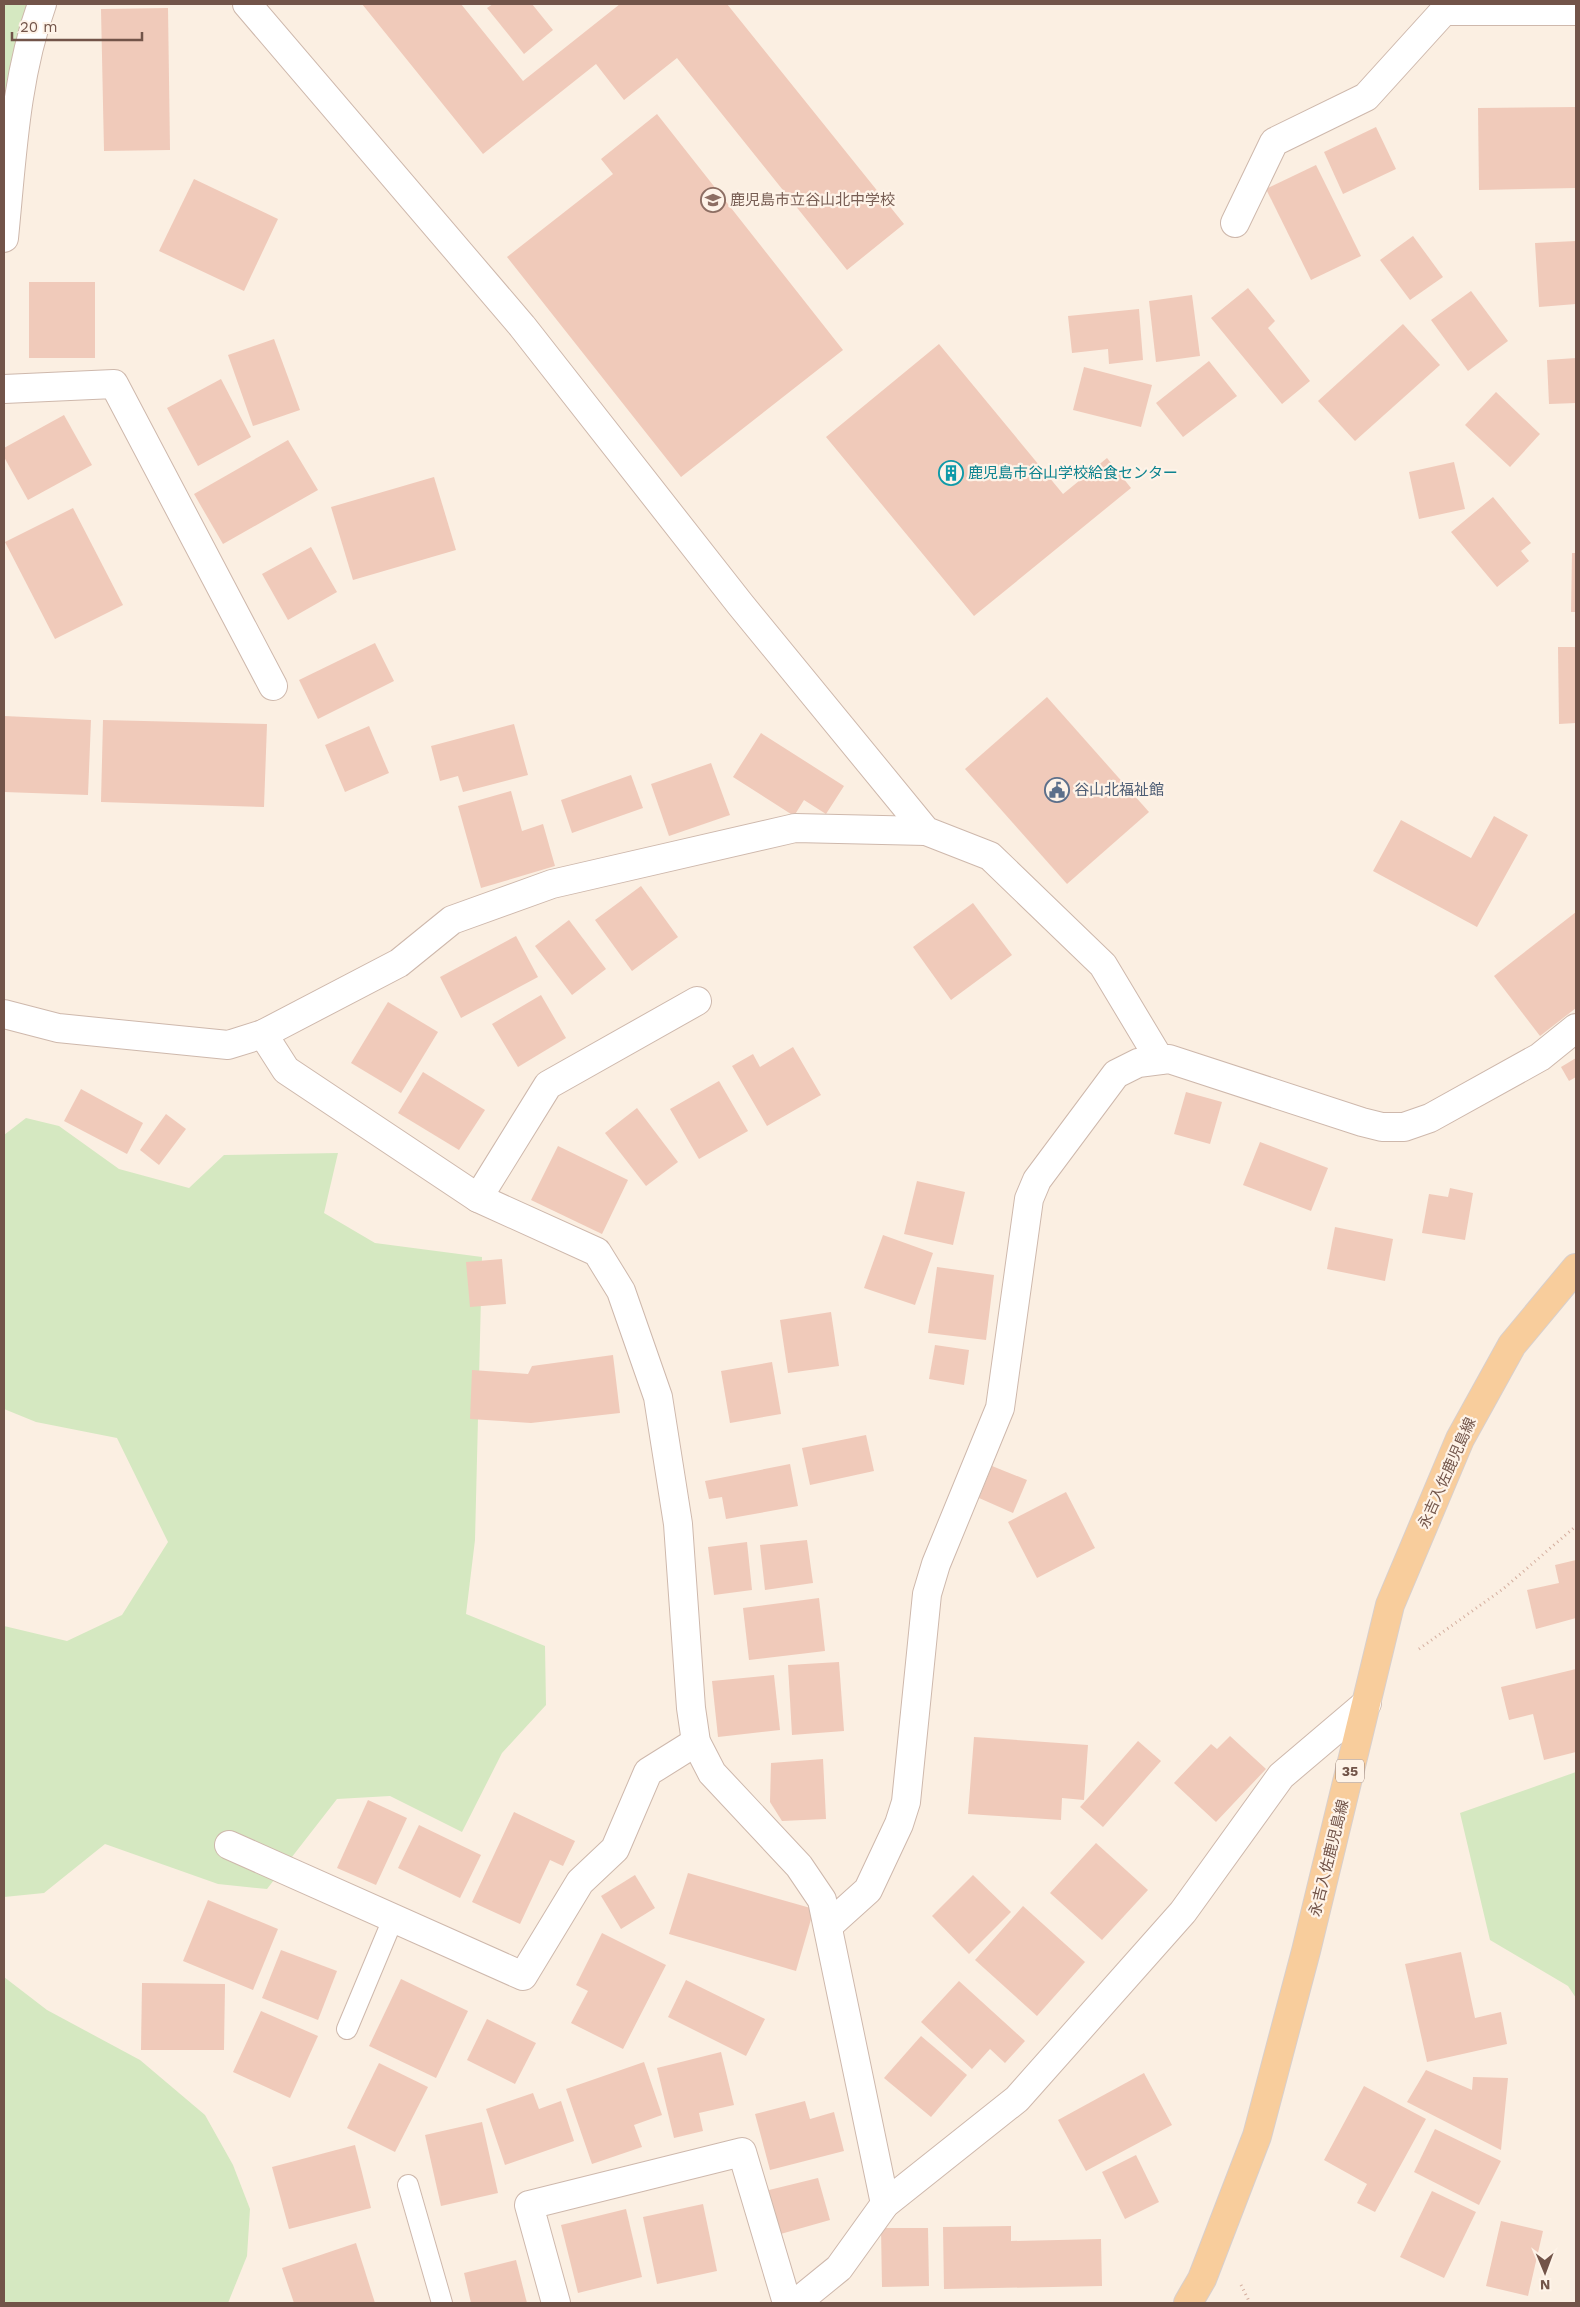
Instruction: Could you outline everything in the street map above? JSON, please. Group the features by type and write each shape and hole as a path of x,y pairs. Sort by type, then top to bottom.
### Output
{"main road":[{"name":"永吉入佐鹿児島線","path":"1188,2303 1202,2279 1257,2136 1281,2053 1390,1605 1460,1439 1512,1345 1576,1268"}],"street":[{"path":"4,238 21,76 29,39 42,4"},
{"path":"247,4 522,326 740,604 926,831"},
{"path":"1235,223 1274,142 1366,97 1444,11 1576,11"},
{"path":"4,388 114,384 274,686"},
{"path":"4,1014 58,1028 228,1045 264,1034 399,963 452,920 552,884 795,828 926,831 990,856 1103,965 1160,1060"},
{"path":"478,1198 548,1085 697,1001"},
{"path":"828,1926 868,1890 899,1824 906,1802 926,1594 936,1564 1000,1408 1029,1199 1037,1180 1116,1074 1138,1063 1169,1059 1362,1122 1382,1127 1404,1127 1430,1118 1540,1057 1576,1028"},
{"path":"264,1034 286,1070 478,1198 597,1252 620,1291 658,1397 678,1524 691,1708 696,1742 712,1773 799,1866 822,1900 885,2204"},
{"path":"796,2303 839,2268 885,2204 1018,2099 1183,1912 1281,1776 1367,1703"},
{"path":"229,1845 523,1976 580,1882 615,1849 648,1772 696,1742"},
{"path":"556,2303 529,2205 742,2152 787,2303"}],"lane":[{"path":"347,2029 393,1919"},
{"path":"408,2186 442,2303"}],"path":[{"path":"1418,1650 1503,1589 1576,1526"},
{"path":"1241,2285 1250,2303"}],"green space":[{"path":"4,4 41,4 4,211"},
{"path":"26,1118 59,1126 119,1169 189,1188 224,1155 338,1153 324,1213 375,1243 482,1257 475,1540 466,1614 545,1646 546,1705 502,1753 462,1832 390,1796 337,1799 267,1889 218,1884 105,1844 44,1893 4,1897 4,1626 67,1641 122,1615 168,1542 117,1438 36,1422 4,1409 4,1135"},
{"path":"1576,1772 1576,1998 1568,1986 1490,1940 1460,1813"},
{"path":"4,1977 47,2010 140,2060 205,2115 233,2165 250,2209 247,2256 228,2303 4,2303"}],"building":[{"path":"362,4 461,4 523,81 620,4 727,4 904,224 847,270 677,58 624,100 596,64 483,154"},
{"path":"493,4 532,4 553,30 524,54 487,8"},
{"path":"168,8 170,150 104,151 101,9"},
{"path":"1576,107 1576,188 1479,190 1478,108"},
{"path":"657,114 843,350 681,477 507,257 613,174 601,159"},
{"path":"1376,127 1396,169 1343,194 1324,152"},
{"path":"1316,165 1361,256 1311,280 1266,189"},
{"path":"194,179 278,219 244,291 159,251"},
{"path":"1413,236 1443,277 1410,300 1380,260"},
{"path":"1576,241 1576,304 1539,307 1535,243"},
{"path":"29,282 95,282 95,358 29,358"},
{"path":"1248,288 1275,321 1268,328 1310,381 1282,404 1211,318"},
{"path":"1471,291 1508,341 1468,371 1431,320"},
{"path":"1192,295 1200,356 1156,362 1149,301"},
{"path":"1139,309 1143,360 1109,364 1108,349 1072,353 1068,316"},
{"path":"1403,324 1440,365 1355,441 1318,401"},
{"path":"274,339 300,410 253,426 228,355"},
{"name":"鹿児島市谷山学校給食センター","path":"939,344 1063,494 1107,458 1131,488 974,616 826,437"},
{"path":"1576,358 1576,403 1549,404 1547,360"},
{"path":"1209,361 1237,396 1183,437 1156,403"},
{"path":"1084,367 1152,385 1141,427 1073,410"},
{"path":"221,379 251,437 198,466 167,408"},
{"path":"1496,392 1540,434 1510,467 1465,425"},
{"path":"64,415 92,465 28,500 4,457 4,448"},
{"path":"288,440 318,490 223,544 194,494"},
{"path":"1454,462 1465,509 1419,519 1409,472"},
{"path":"434,477 456,550 353,580 331,507"},
{"path":"1493,497 1531,543 1521,551 1529,561 1497,587 1451,532"},
{"path":"73,508 123,605 55,639 5,542"},
{"path":"311,547 337,592 288,620 262,574"},
{"path":"1572,553 1576,553 1576,612 1571,612"},
{"path":"375,643 394,681 318,719 299,680"},
{"path":"1558,647 1576,647 1576,723 1559,724"},
{"name":"谷山北福祉館","path":"1047,697 1149,812 1067,884 965,769"},
{"path":"4,716 91,720 88,795 4,792"},
{"path":"103,720 267,724 264,807 101,802"},
{"path":"514,724 528,775 463,792 458,776 440,781 431,746"},
{"path":"369,726 389,773 345,792 325,745"},
{"path":"761,733 844,786 826,814 804,800 794,816 733,777"},
{"path":"711,763 730,815 669,836 651,784"},
{"path":"631,775 643,808 572,833 561,800"},
{"path":"511,791 522,831 543,824 555,866 481,888 458,806"},
{"path":"1494,816 1528,835 1477,927 1373,871 1401,820 1471,858"},
{"path":"641,886 678,937 632,971 595,920"},
{"path":"973,903 1012,955 951,1000 913,947"},
{"path":"1576,912 1576,1008 1540,1036 1494,976"},
{"path":"569,920 606,969 572,995 535,946"},
{"path":"516,936 538,977 461,1018 440,977"},
{"path":"541,995 566,1038 518,1067 492,1024"},
{"path":"388,1002 438,1032 401,1093 351,1063"},
{"path":"793,1047 821,1095 767,1126 732,1066 753,1054 760,1067"},
{"path":"1576,1058 1576,1077 1569,1081 1561,1067"},
{"path":"423,1072 485,1110 459,1150 398,1113"},
{"path":"719,1081 748,1131 699,1159 670,1109"},
{"path":"81,1089 143,1123 127,1154 64,1121"},
{"path":"1186,1092 1222,1102 1210,1144 1174,1134"},
{"path":"637,1108 678,1162 646,1186 605,1133"},
{"path":"166,1114 186,1129 159,1165 140,1150"},
{"path":"1260,1142 1328,1168 1311,1211 1243,1185"},
{"path":"558,1146 628,1180 602,1234 531,1200"},
{"path":"917,1181 965,1192 953,1245 904,1234"},
{"path":"1450,1188 1473,1193 1465,1240 1422,1233 1429,1194 1448,1197"},
{"path":"1335,1227 1393,1239 1385,1281 1327,1269"},
{"path":"883,1235 933,1253 915,1305 864,1288"},
{"path":"502,1259 506,1304 470,1307 466,1262"},
{"path":"937,1267 994,1275 986,1340 928,1333"},
{"path":"831,1312 839,1366 788,1373 780,1320"},
{"path":"935,1345 969,1350 964,1385 929,1379"},
{"path":"613,1355 620,1413 531,1423 470,1419 472,1370 528,1374 532,1366"},
{"path":"772,1362 781,1414 730,1423 721,1371"},
{"path":"866,1435 874,1471 810,1485 802,1448"},
{"path":"790,1464 798,1506 726,1519 722,1497 709,1499 705,1481"},
{"path":"992,1466 1027,1480 1013,1513 979,1498"},
{"path":"1066,1492 1095,1548 1037,1578 1008,1522"},
{"path":"807,1540 813,1583 765,1590 760,1545"},
{"path":"747,1542 752,1590 714,1595 708,1547"},
{"path":"1576,1560 1576,1618 1536,1629 1527,1590 1559,1583 1555,1565"},
{"path":"819,1598 825,1651 749,1660 743,1608"},
{"path":"839,1662 844,1731 792,1735 788,1665"},
{"path":"1576,1669 1576,1752 1544,1760 1533,1714 1509,1720 1501,1687"},
{"path":"774,1675 780,1730 718,1737 712,1681"},
{"path":"1230,1736 1266,1769 1216,1822 1174,1783 1211,1744 1217,1749"},
{"path":"974,1737 1088,1745 1084,1800 1062,1798 1061,1820 968,1814"},
{"path":"1138,1741 1161,1761 1103,1827 1080,1807"},
{"path":"823,1759 826,1819 782,1821 770,1802 771,1763"},
{"path":"368,1800 407,1818 376,1885 337,1868"},
{"path":"514,1812 575,1841 563,1866 550,1860 520,1924 472,1902"},
{"path":"419,1825 481,1855 460,1898 398,1868"},
{"path":"1096,1843 1148,1890 1102,1940 1050,1893"},
{"path":"688,1873 814,1909 796,1971 669,1934"},
{"path":"635,1875 655,1908 621,1929 601,1896"},
{"path":"973,1875 1011,1912 969,1954 932,1916"},
{"path":"208,1900 278,1929 253,1990 183,1961"},
{"path":"1023,1906 1085,1962 1037,2016 975,1960"},
{"path":"602,1933 666,1965 623,2049 571,2023 588,1991 576,1985"},
{"path":"281,1950 337,1971 318,2020 262,1998"},
{"path":"1461,1952 1475,2018 1501,2012 1507,2044 1427,2062 1405,1964"},
{"path":"401,1979 468,2011 436,2078 369,2046"},
{"path":"686,1980 765,2019 746,2056 668,2017"},
{"path":"959,1981 1025,2041 1005,2063 990,2049 972,2069 921,2022"},
{"path":"142,1983 225,1984 224,2050 141,2050"},
{"path":"261,2011 318,2036 290,2098 233,2072"},
{"path":"487,2019 536,2043 515,2084 467,2060"},
{"path":"921,2036 967,2075 931,2117 884,2078"},
{"path":"721,2052 734,2105 699,2113 703,2131 674,2138 657,2068"},
{"path":"644,2062 662,2115 634,2125 642,2147 592,2164 566,2089"},
{"path":"379,2063 428,2087 395,2152 347,2128"},
{"path":"1426,2070 1472,2090 1473,2077 1508,2078 1501,2150 1407,2102"},
{"path":"1144,2073 1172,2125 1086,2171 1058,2120"},
{"path":"1364,2086 1426,2119 1375,2212 1357,2203 1367,2184 1324,2160"},
{"path":"533,2093 539,2109 561,2101 574,2141 505,2165 486,2109"},
{"path":"805,2101 810,2119 834,2112 844,2151 770,2170 755,2114"},
{"path":"482,2122 498,2193 441,2206 425,2135"},
{"path":"1435,2129 1501,2161 1479,2205 1414,2172"},
{"path":"355,2145 371,2208 289,2229 272,2167"},
{"path":"1136,2155 1159,2202 1125,2219 1102,2172"},
{"path":"818,2178 830,2220 777,2235 765,2191"},
{"path":"1432,2191 1476,2212 1444,2278 1400,2257"},
{"path":"703,2204 717,2271 657,2284 643,2217"},
{"path":"626,2209 642,2277 578,2293 561,2225"},
{"path":"1501,2221 1543,2231 1528,2296 1486,2286"},
{"path":"1011,2226 1011,2241 1101,2239 1102,2286 944,2289 943,2227"},
{"path":"881,2228 928,2228 929,2286 882,2287"},
{"path":"356,2243 375,2303 294,2303 282,2268"},
{"path":"516,2260 527,2303 471,2303 464,2273"}],"place":[{"name":"鹿児島市立谷山北中学校","path":"713,200"},
{"name":"鹿児島市谷山学校給食センター","path":"951,473"},
{"name":"谷山北福祉館","path":"1057,790"}]}
